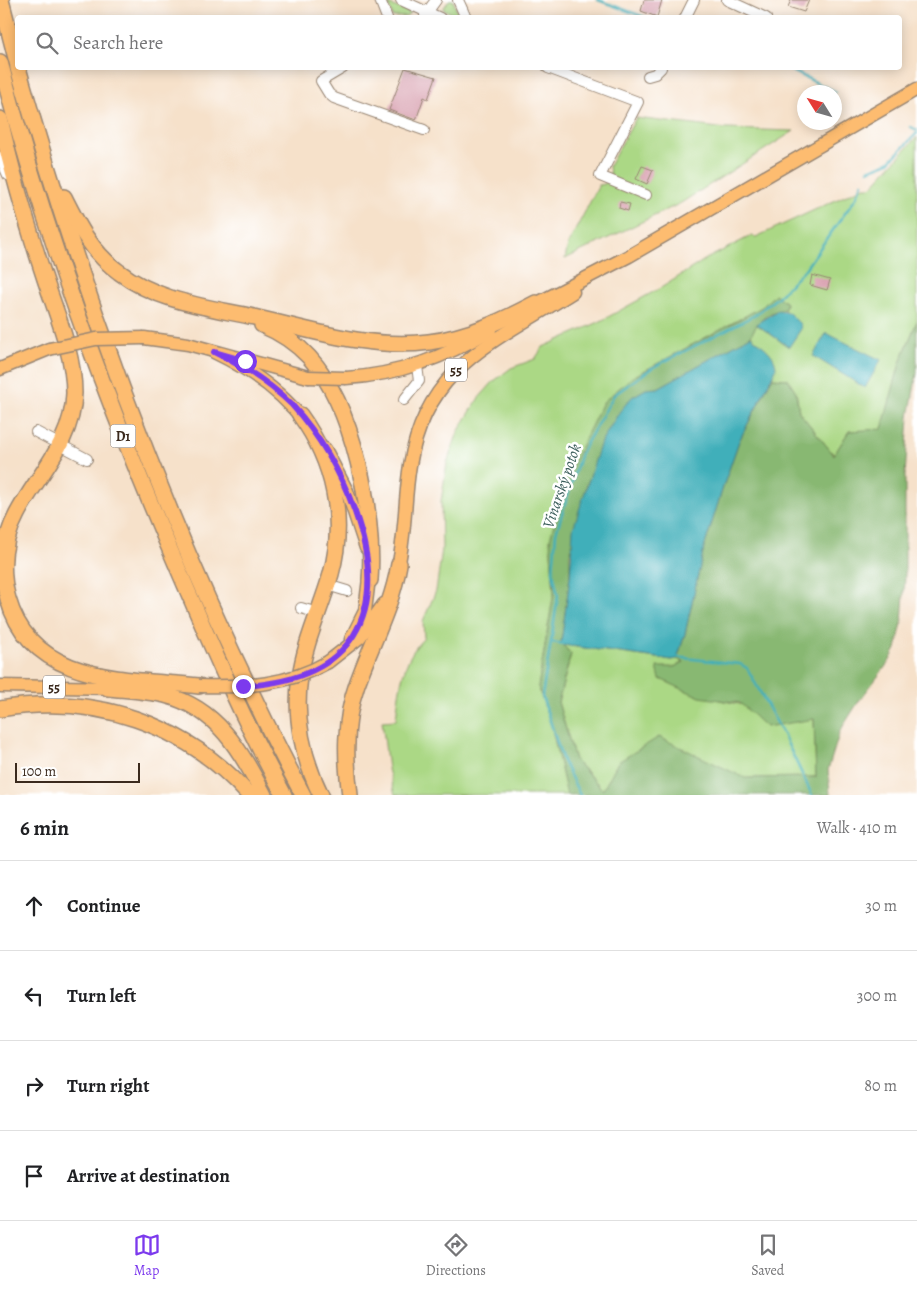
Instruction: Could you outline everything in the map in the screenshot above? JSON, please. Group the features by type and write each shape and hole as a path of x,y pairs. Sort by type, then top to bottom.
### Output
{"highway":[{"name":"D1","path":"1,0 15,55"},
{"name":"D1","path":"0,62 55,247 100,375 150,506 210,642 284,795"},
{"name":"D1","path":"19,70 69,240 115,372 166,502 229,645 303,795"},
{"path":"0,120 30,232 73,375 73,407 67,430 60,445 18,513 7,541 4,561 4,583 9,604 19,624 32,642 49,656 80,671 98,675 199,686"},
{"path":"42,153 82,233 110,266 154,293 214,309 343,337 404,343 441,340 469,333 536,303"},
{"path":"214,309 257,323 282,335 308,356 324,376 347,428 366,491 371,535 370,580"},
{"path":"300,415 326,461 335,494 337,539 328,585 303,662 298,704 305,753 321,795"},
{"path":"350,795 346,742 350,708 392,595 399,564"},
{"path":"108,688 165,695 201,711 218,723 230,738 247,763 264,795"},
{"path":"0,709 30,705 64,704 97,708 130,716 162,728 191,744 217,764 249,795"}],"main road":[{"name":"55","path":"0,686 108,688 270,684 305,674 328,662 360,637 374,620 391,588 399,564 412,452 425,417 444,384 466,360 629,256 877,114 917,89"},
{"path":"877,114 917,98"},
{"name":"55","path":"0,370 49,349 96,339 144,338 174,341 308,376 346,378 379,375 417,366 462,347 536,303 629,256"},
{"name":"55","path":"214,352 262,379 300,415 329,455 347,491 364,540 370,580 365,611 358,629 348,643 328,662"}],"street":[{"path":"380,0 386,15"},
{"path":"401,0 426,14 436,0"},
{"path":"458,0 465,15"},
{"path":"686,15 694,0"},
{"path":"727,0 760,15"},
{"path":"340,70 321,82 330,96 424,130"},
{"path":"553,70 638,102 600,176 646,194"},
{"path":"648,76 655,74 659,70"},
{"path":"0,157 30,232"},
{"path":"404,400 419,381 417,366"},
{"path":"36,432 87,459"},
{"path":"328,585 347,591"},
{"path":"301,608 318,613"}],"green space":[{"path":"449,0 453,0 458,15 455,15 443,9"},
{"path":"388,4 411,13 408,15 392,15"},
{"path":"636,118 727,129 794,131 681,203 565,259 568,244 599,185 605,184 610,175 609,166"},
{"path":"917,137 917,321 900,363 882,430 849,431 834,455 799,412 796,392 788,379 772,378 774,371 773,359 751,336 756,324 789,347 789,313 784,310 786,303 775,294 762,307 631,378 550,539 554,592 538,687 552,729 567,795 395,795 388,769 382,721 396,720 400,687 406,666 417,646 424,638 423,621 436,591 442,549 441,501 447,463 458,432 478,399 494,381 511,368 535,359 543,347 599,322 664,286 706,259 751,236 756,237 864,187 871,187"},
{"path":"775,294 786,303 784,310 773,312 764,318 756,326 751,336 658,388 646,389 632,397 601,442 596,463 587,484 570,554 570,577 561,643 571,654 558,702 575,760 603,790 618,762 659,737 745,778 816,777 814,719 766,727 740,703 700,697 660,679 657,667 674,667 684,662 677,659 685,634 704,548 739,441 772,378 788,379 796,392 799,412 834,455 849,431 882,429 900,363 917,321 917,373 909,417 905,476 905,578 902,623 896,649 889,662 859,701 840,731 828,770 830,795 567,795 552,729 538,687 554,592 550,539 566,477 603,402 631,378 762,307"},
{"path":"563,645 672,660 677,659 684,662 674,667 719,700 814,719 816,777 752,778 628,795 597,795 599,785 575,760 558,702 571,654"}],"water":[{"path":"778,310 789,313 800,324 801,329 789,347 756,324"},
{"path":"826,333 881,360 865,388 813,356"},
{"path":"751,336 771,354 774,358 776,369 739,441 724,484 704,548 685,634 677,659 672,660 563,645 561,643 570,577 573,529 601,442 620,411 632,397 646,389 658,388"}],"building":[{"path":"644,0 662,0 658,15 641,11"},
{"path":"791,0 809,0 804,12 788,7"},
{"path":"404,70 412,70 436,77 428,99 424,97 416,120 389,110"},
{"path":"642,166 653,170 647,184 636,179"},
{"path":"620,202 630,204 628,211 619,208"},
{"path":"812,275 830,280 827,290 810,285"}],"waterway":[{"path":"598,0 639,15"},
{"path":"790,70 821,85"},
{"path":"911,127 917,130"},
{"name":"Vinarský potok","path":"868,170 889,162 917,133"},
{"name":"Vinarský potok","path":"565,644 551,642 558,595 553,572 556,533 581,453 614,395 652,368 755,315 778,297 805,269 856,198 862,183"},
{"path":"551,642 542,696 563,761 580,795"},
{"name":"Vinarský potok","path":"674,657 740,664 747,668 782,732 812,795"}],"route":[{"path":"243,686 282,682 305,674 336,656 358,629 365,611 370,580 370,569 359,522 337,469 321,442 300,415 276,390 262,379 214,352 245,361"}]}
